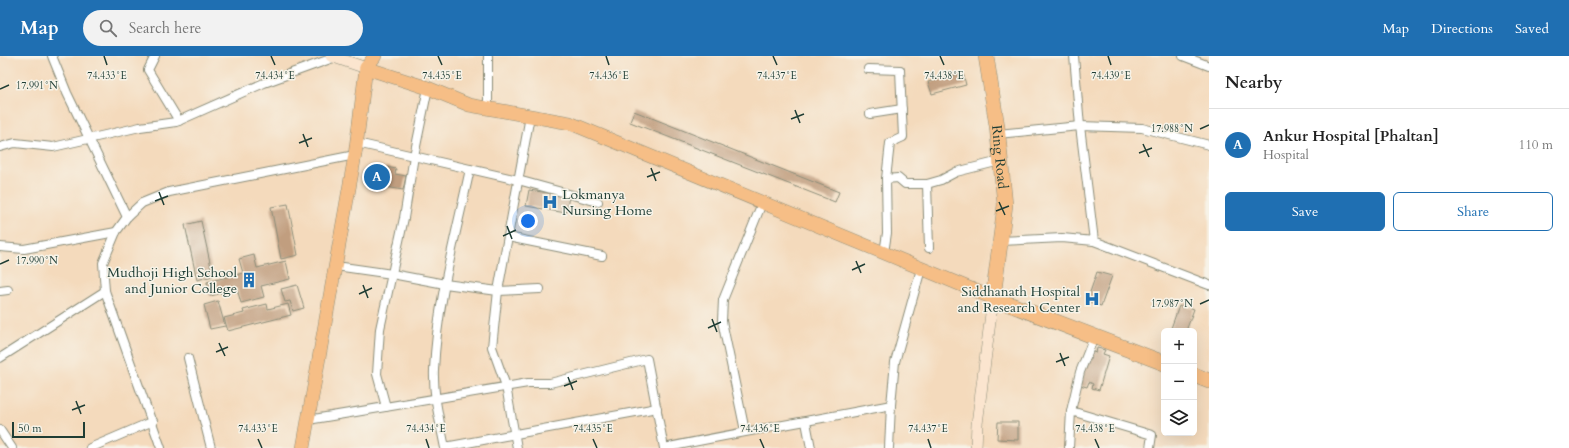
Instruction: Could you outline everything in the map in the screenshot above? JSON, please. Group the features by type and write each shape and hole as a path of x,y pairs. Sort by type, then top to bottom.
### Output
{"highway":[{"name":"Ring Road","path":"986,56 998,134 1005,205 993,298"},
{"path":"993,298 1161,362"},
{"path":"1197,376 1209,381"}],"main road":[{"path":"303,448 356,149 366,68 375,56"},
{"path":"332,57 428,88 469,105 570,123 993,298"},
{"name":"Ring Road","path":"976,448 977,424 993,298"}],"street":[{"path":"52,56 89,139 127,217"},
{"path":"155,56 148,70 179,121"},
{"path":"488,56 488,108"},
{"path":"1074,56 1080,126 1094,241"},
{"path":"1183,56 1209,66"},
{"path":"0,147 15,143 53,147 140,126 179,121 264,83 332,57"},
{"path":"868,69 900,70 903,137 890,143 886,179 888,233 884,253"},
{"path":"386,407 377,374 380,329 404,218 414,156 428,88"},
{"path":"870,114 902,109"},
{"path":"517,448 506,386 492,348 498,291 530,116"},
{"path":"998,134 1080,126 1142,128 1209,145"},
{"path":"161,448 153,421 105,291 103,264 116,232 127,217 142,204 169,192 356,149 414,156 518,180 598,202"},
{"path":"886,179 898,178 905,184 927,184 941,180 956,172 1000,161"},
{"path":"470,169 442,299 434,370 436,399 445,448 657,408"},
{"path":"927,184 928,248"},
{"path":"745,431 722,321 722,300 762,203"},
{"path":"0,247 24,249 116,232"},
{"path":"508,237 602,256"},
{"path":"1000,241 1062,238 1094,241 1209,285"},
{"path":"336,266 498,291 540,289"},
{"path":"889,448 890,405 895,362 921,269"},
{"path":"0,358 105,291"},
{"path":"1069,448 1071,411 1080,372 1094,337"},
{"path":"188,358 211,448"},
{"path":"308,420 506,386 528,383 550,383 647,359 664,448 745,431 806,422 890,405"},
{"path":"1071,411 1152,435 1150,448"},
{"path":"90,448 153,421"},
{"path":"806,422 811,448"},
{"path":"0,430 12,448"}],"building":[{"path":"963,73 966,85 932,94 928,82"},
{"path":"634,111 839,192 835,202 630,122"},
{"path":"386,167 396,169 395,174 406,176 403,190 386,187 387,183 384,183 383,188 366,184 369,168 385,171"},
{"path":"529,190 569,196 566,213 526,206"},
{"path":"288,204 298,255 281,259 271,207"},
{"path":"201,221 213,276 197,280 185,225"},
{"name":"Mudhoji High School and Junior College","path":"254,255 257,268 286,261 290,279 261,286 264,297 241,303 237,289 210,296 207,282 243,273 239,259"},
{"path":"1097,272 1112,276 1101,306 1087,301"},
{"path":"297,285 304,308 293,311 290,301 285,302 281,289"},
{"path":"218,301 225,326 210,329 204,305"},
{"path":"1185,303 1189,304 1188,307 1194,309 1187,328 1171,328 1179,306 1183,308"},
{"path":"267,304 268,309 288,304 291,315 228,331 224,318 244,313 243,310"},
{"path":"1097,348 1105,350 1103,354 1109,356 1099,390 1092,388 1093,384 1089,382 1087,387 1080,385 1090,351 1096,353"},
{"path":"998,422 1018,422 1018,440 997,439"}],"place":[{"name":"Ankur Hospital [Phaltan]","path":"377,177"},
{"name":"Lokmanya Nursing Home","path":"550,202"},
{"name":"Mudhoji High School and Junior College","path":"249,280"},
{"name":"Siddhanath Hospital and Research Center","path":"1092,299"}]}
